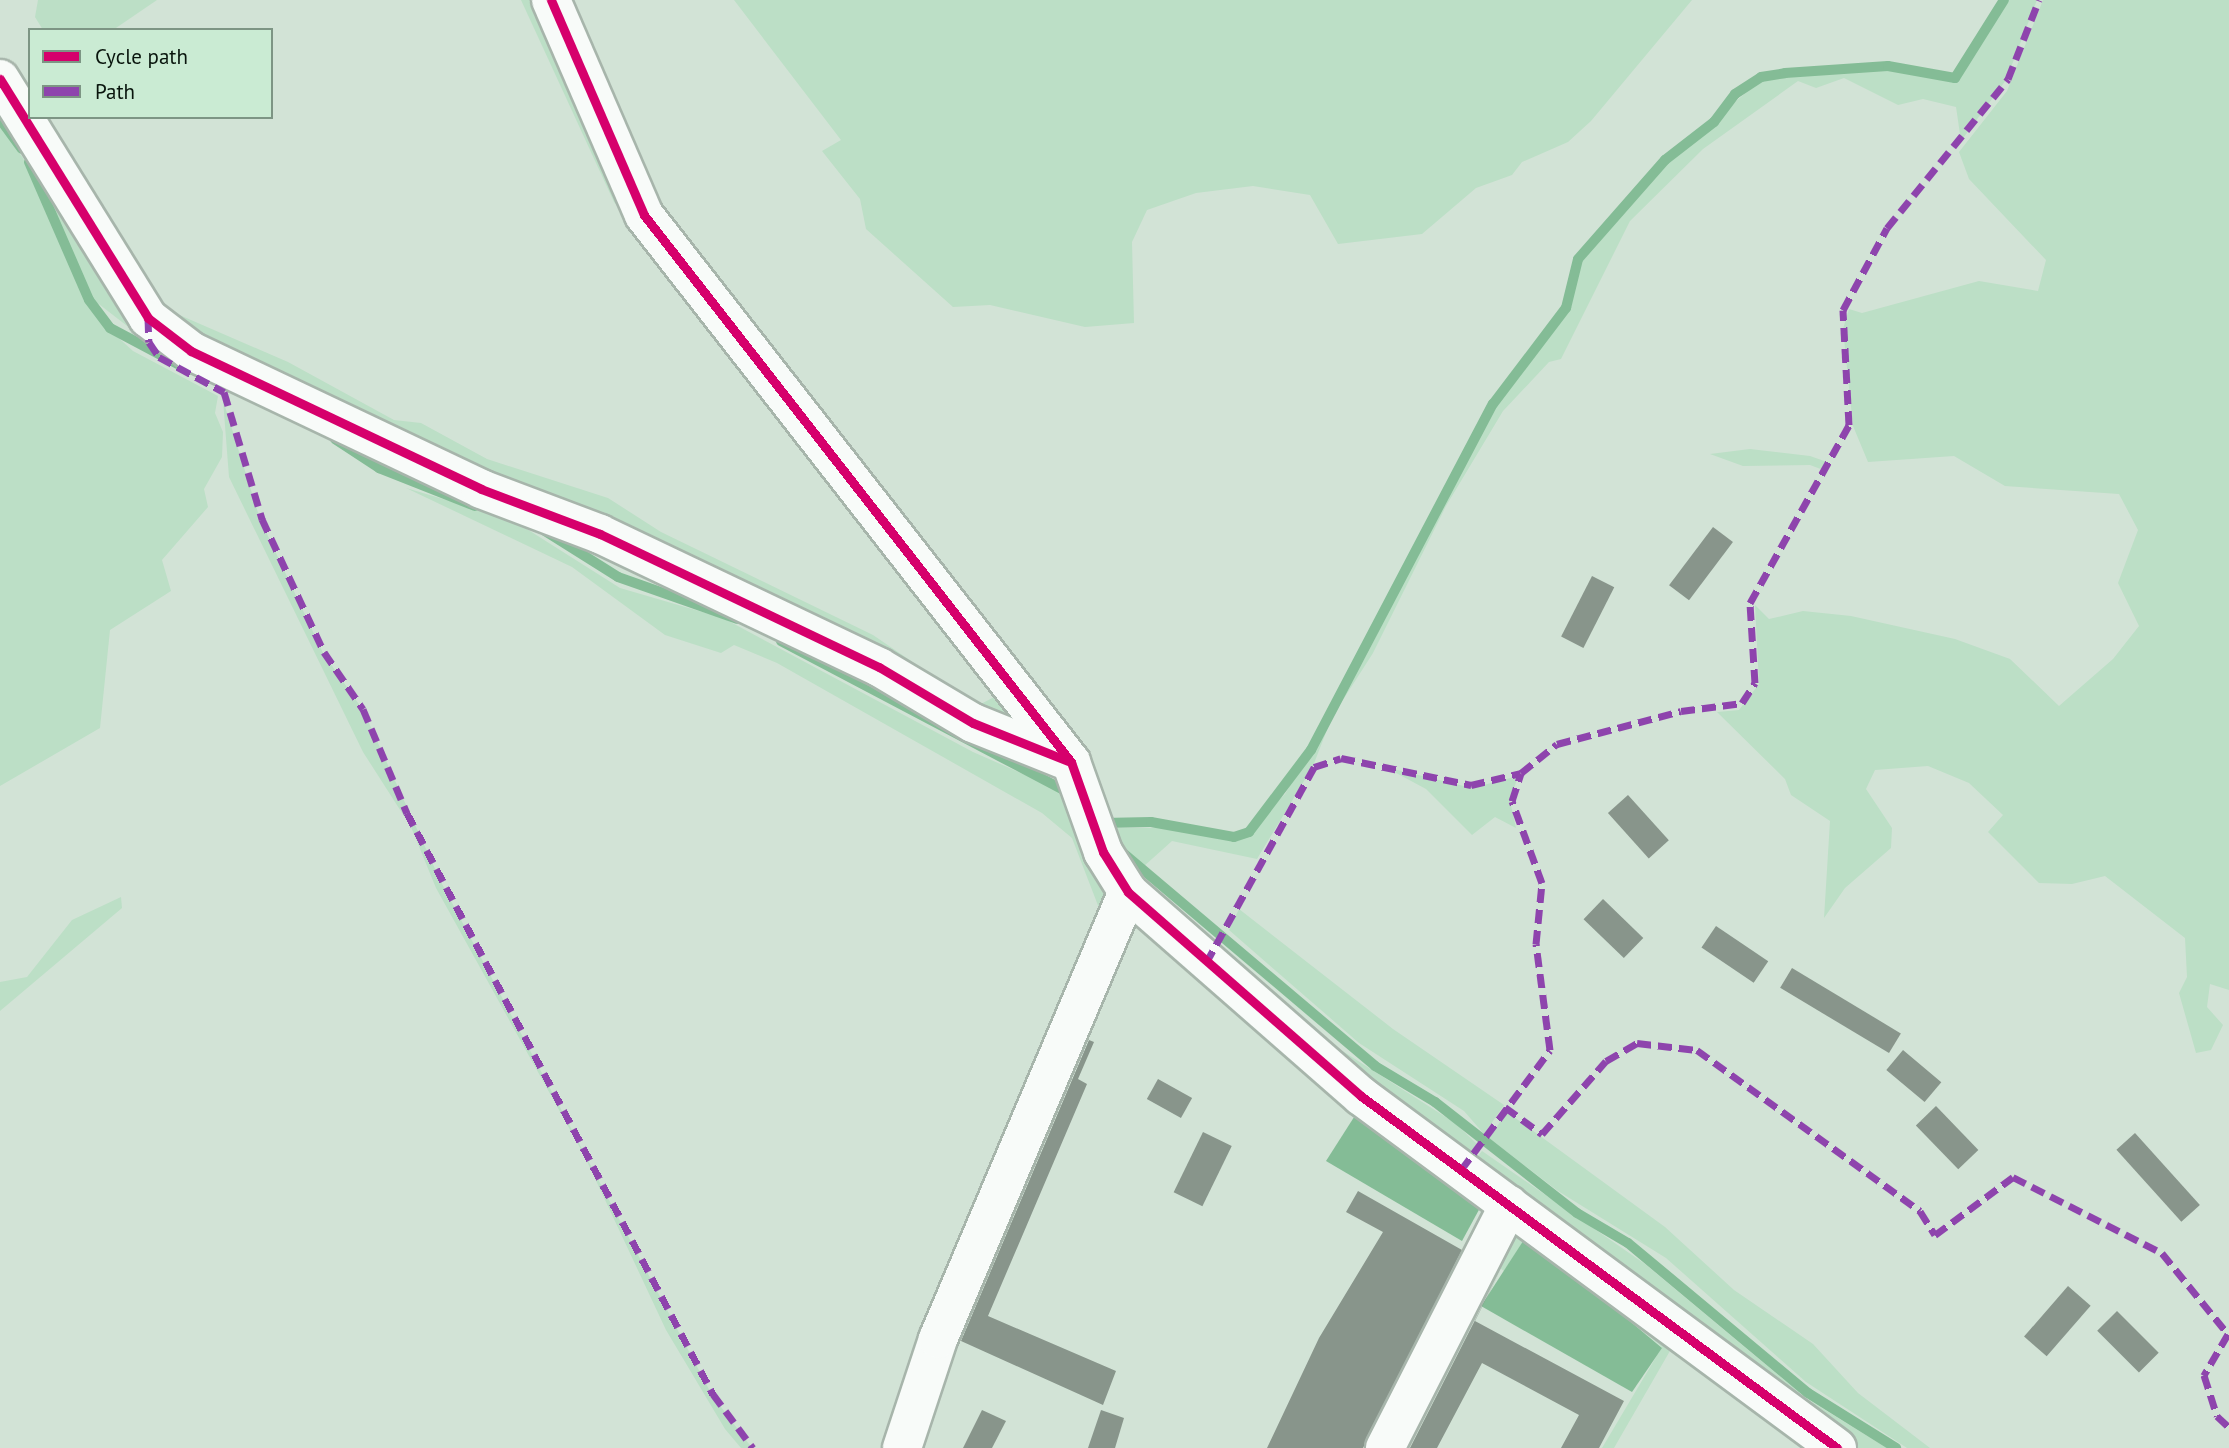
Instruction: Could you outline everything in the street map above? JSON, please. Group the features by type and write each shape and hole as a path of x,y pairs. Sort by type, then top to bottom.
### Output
{"street":[{"path":"551,0 644,215 1072,762 1103,852 1128,892 1361,1096 1837,1448"},
{"path":"0,79 148,318 191,351 481,489 600,534 879,667 973,723 1072,762"},
{"path":"902,1448 938,1339 1128,892"},
{"path":"1385,1448 1509,1205"}],"shaded area":[{"path":"38,0 157,0 116,28 42,28 35,17"},
{"path":"521,0 538,0 655,252 614,202"},
{"path":"734,0 1692,0 1591,121 1568,142 1522,162 1512,175 1476,188 1422,234 1338,244 1310,195 1253,186 1196,193 1147,210 1132,242 1134,323 1085,327 990,305 953,307 866,229 860,199 822,151 841,140"},
{"path":"2006,0 2037,0 2006,80 1961,141 1956,107 1923,99 1898,105 1844,78 1816,88 1798,81 1703,149 1630,221 1561,359 1549,362 1503,411 1446,506 1373,653 1332,717 1313,766 1257,859 1172,841 1143,867 1122,846 1113,828 1174,828 1238,841 1285,794 1366,656 1495,403 1568,309 1580,259 1666,161 1763,78 1888,69 1956,79"},
{"path":"2043,0 2229,0 2229,990 2210,984 2207,1007 2223,1025 2211,1050 2196,1053 2179,993 2187,977 2185,938 2105,876 2072,884 2039,883 1988,832 2003,815 1969,783 1928,766 1875,770 1866,789 1892,828 1891,848 1845,888 1824,918 1830,821 1791,795 1785,779 1717,712 1739,710 1759,684 1755,605 1769,619 1803,611 1851,616 1955,639 2010,659 2059,706 2113,659 2139,626 2118,583 2138,530 2119,494 2005,486 1954,456 1868,462 1853,426 1843,329 1849,309 1862,313 1979,281 2038,291 2046,260 1969,179 1959,152 2007,91"},
{"path":"36,119 45,119 89,183 161,307 288,362 394,420 421,423 487,459 608,498 661,532 873,635 977,706 1000,694 1011,709 1006,719 993,723 887,662 677,566 583,514 497,488 175,332 155,316"},
{"path":"0,125 23,158 101,322 133,351 218,396 215,413 223,432 222,457 204,489 208,507 162,560 171,591 110,630 100,728 0,786"},
{"path":"43,183 145,321 144,339 91,298"},
{"path":"223,400 260,519 323,653 363,710 441,882 712,1395 752,1448 741,1448 725,1429 666,1330 584,1155 436,888 411,827 363,752 229,477"},
{"path":"1750,449 1810,456 1830,463 1826,471 1810,465 1743,466 1710,454"},
{"path":"406,488 511,519 620,588 723,618 973,752 1055,788 1073,803 1110,884 1104,921 1072,838 1042,813 777,663 734,645 721,653 665,635 572,567"},
{"path":"1385,767 1472,788 1518,776 1510,801 1516,828 1495,817 1472,835 1426,789"},
{"path":"121,897 122,908 0,1011 0,982 27,977 72,920"},
{"path":"1239,909 1393,1029 1504,1105 1484,1134 1464,1111 1359,1043 1229,930"},
{"path":"1221,945 1330,1043 1455,1123 1477,1144 1463,1162 1212,957"},
{"path":"1507,1112 1665,1227 1734,1290 1813,1344 1858,1393 1930,1448 1907,1448 1806,1382 1666,1258 1558,1191 1489,1138"},
{"path":"1356,1114 1481,1206 1462,1241 1326,1161"},
{"path":"1482,1151 1645,1264 1807,1399 1887,1448 1845,1448 1469,1167"},
{"path":"1519,1226 1678,1337 1614,1448 1602,1448 1662,1347 1527,1235 1504,1271 1497,1266"},
{"path":"1527,1235 1662,1348 1632,1392 1481,1306"}],"building":[{"path":"1713,527 1733,542 1689,600 1669,585"},
{"path":"1592,576 1614,587 1583,648 1561,637"},
{"path":"1628,795 1669,840 1649,858 1608,813"},
{"path":"1603,899 1643,938 1624,958 1584,919"},
{"path":"1716,926 1768,961 1754,983 1701,948"},
{"path":"1792,968 1901,1033 1889,1053 1780,988"},
{"path":"1089,1040 1094,1042 1078,1079 1087,1084 988,1316 1116,1371 1103,1405 961,1341"},
{"path":"1903,1050 1941,1082 1925,1102 1886,1070"},
{"path":"1158,1079 1192,1098 1181,1118 1147,1099"},
{"path":"1936,1106 1978,1150 1958,1169 1916,1125"},
{"path":"1203,1132 1232,1146 1202,1206 1174,1192"},
{"path":"2135,1133 2200,1205 2181,1222 2116,1150"},
{"path":"1358,1191 1462,1250 1363,1448 1267,1448 1319,1338 1383,1232 1346,1212"},
{"path":"1500,1271 1475,1321 1624,1401 1599,1448 1561,1448 1579,1415 1482,1363 1437,1448 1410,1448"},
{"path":"2068,1286 2091,1306 2047,1356 2024,1337"},
{"path":"2117,1311 2159,1353 2139,1373 2097,1331"},
{"path":"982,1410 1006,1421 992,1448 963,1448"},
{"path":"1101,1410 1124,1418 1115,1448 1088,1448"}],"waterway":[{"path":"1103,823 1151,822 1234,837 1249,832 1311,750 1493,404 1566,308 1578,259 1665,160 1714,122 1735,94 1761,77 1785,73 1888,66 1955,78 2004,0"},
{"path":"0,119 22,149"},
{"path":"29,162 89,300 110,328 189,370"},
{"path":"335,439 379,468 475,506"},
{"path":"545,531 618,577 737,619"},
{"path":"781,641 1068,792"},
{"path":"1122,852 1375,1066 1435,1102 1577,1213 1628,1243 1808,1393 1896,1448"}],"marked path":[{"path":"1461,1170 1550,1050 1536,944 1542,883 1512,801 1521,773 1557,744 1681,711 1742,703 1755,683 1750,603 1849,425 1843,310 1887,228 2008,79 2039,0"},
{"path":"148,318 149,342 159,357 224,392 262,519 324,652 363,709 407,813 713,1394 753,1448"},
{"path":"1206,963 1314,767 1341,758 1471,785 1521,773"},
{"path":"1505,1107 1542,1134 1606,1061 1637,1043 1697,1050 1920,1211 1935,1235 2013,1177 2162,1253 2228,1334 2204,1375 2217,1416 2229,1427"}],"cycle path":[{"path":"551,0 644,215 1071,762 1103,852 1128,892 1361,1096 1837,1448"},
{"path":"0,79 148,318 191,351 481,489 600,534 879,667 973,723 1068,761"}]}
